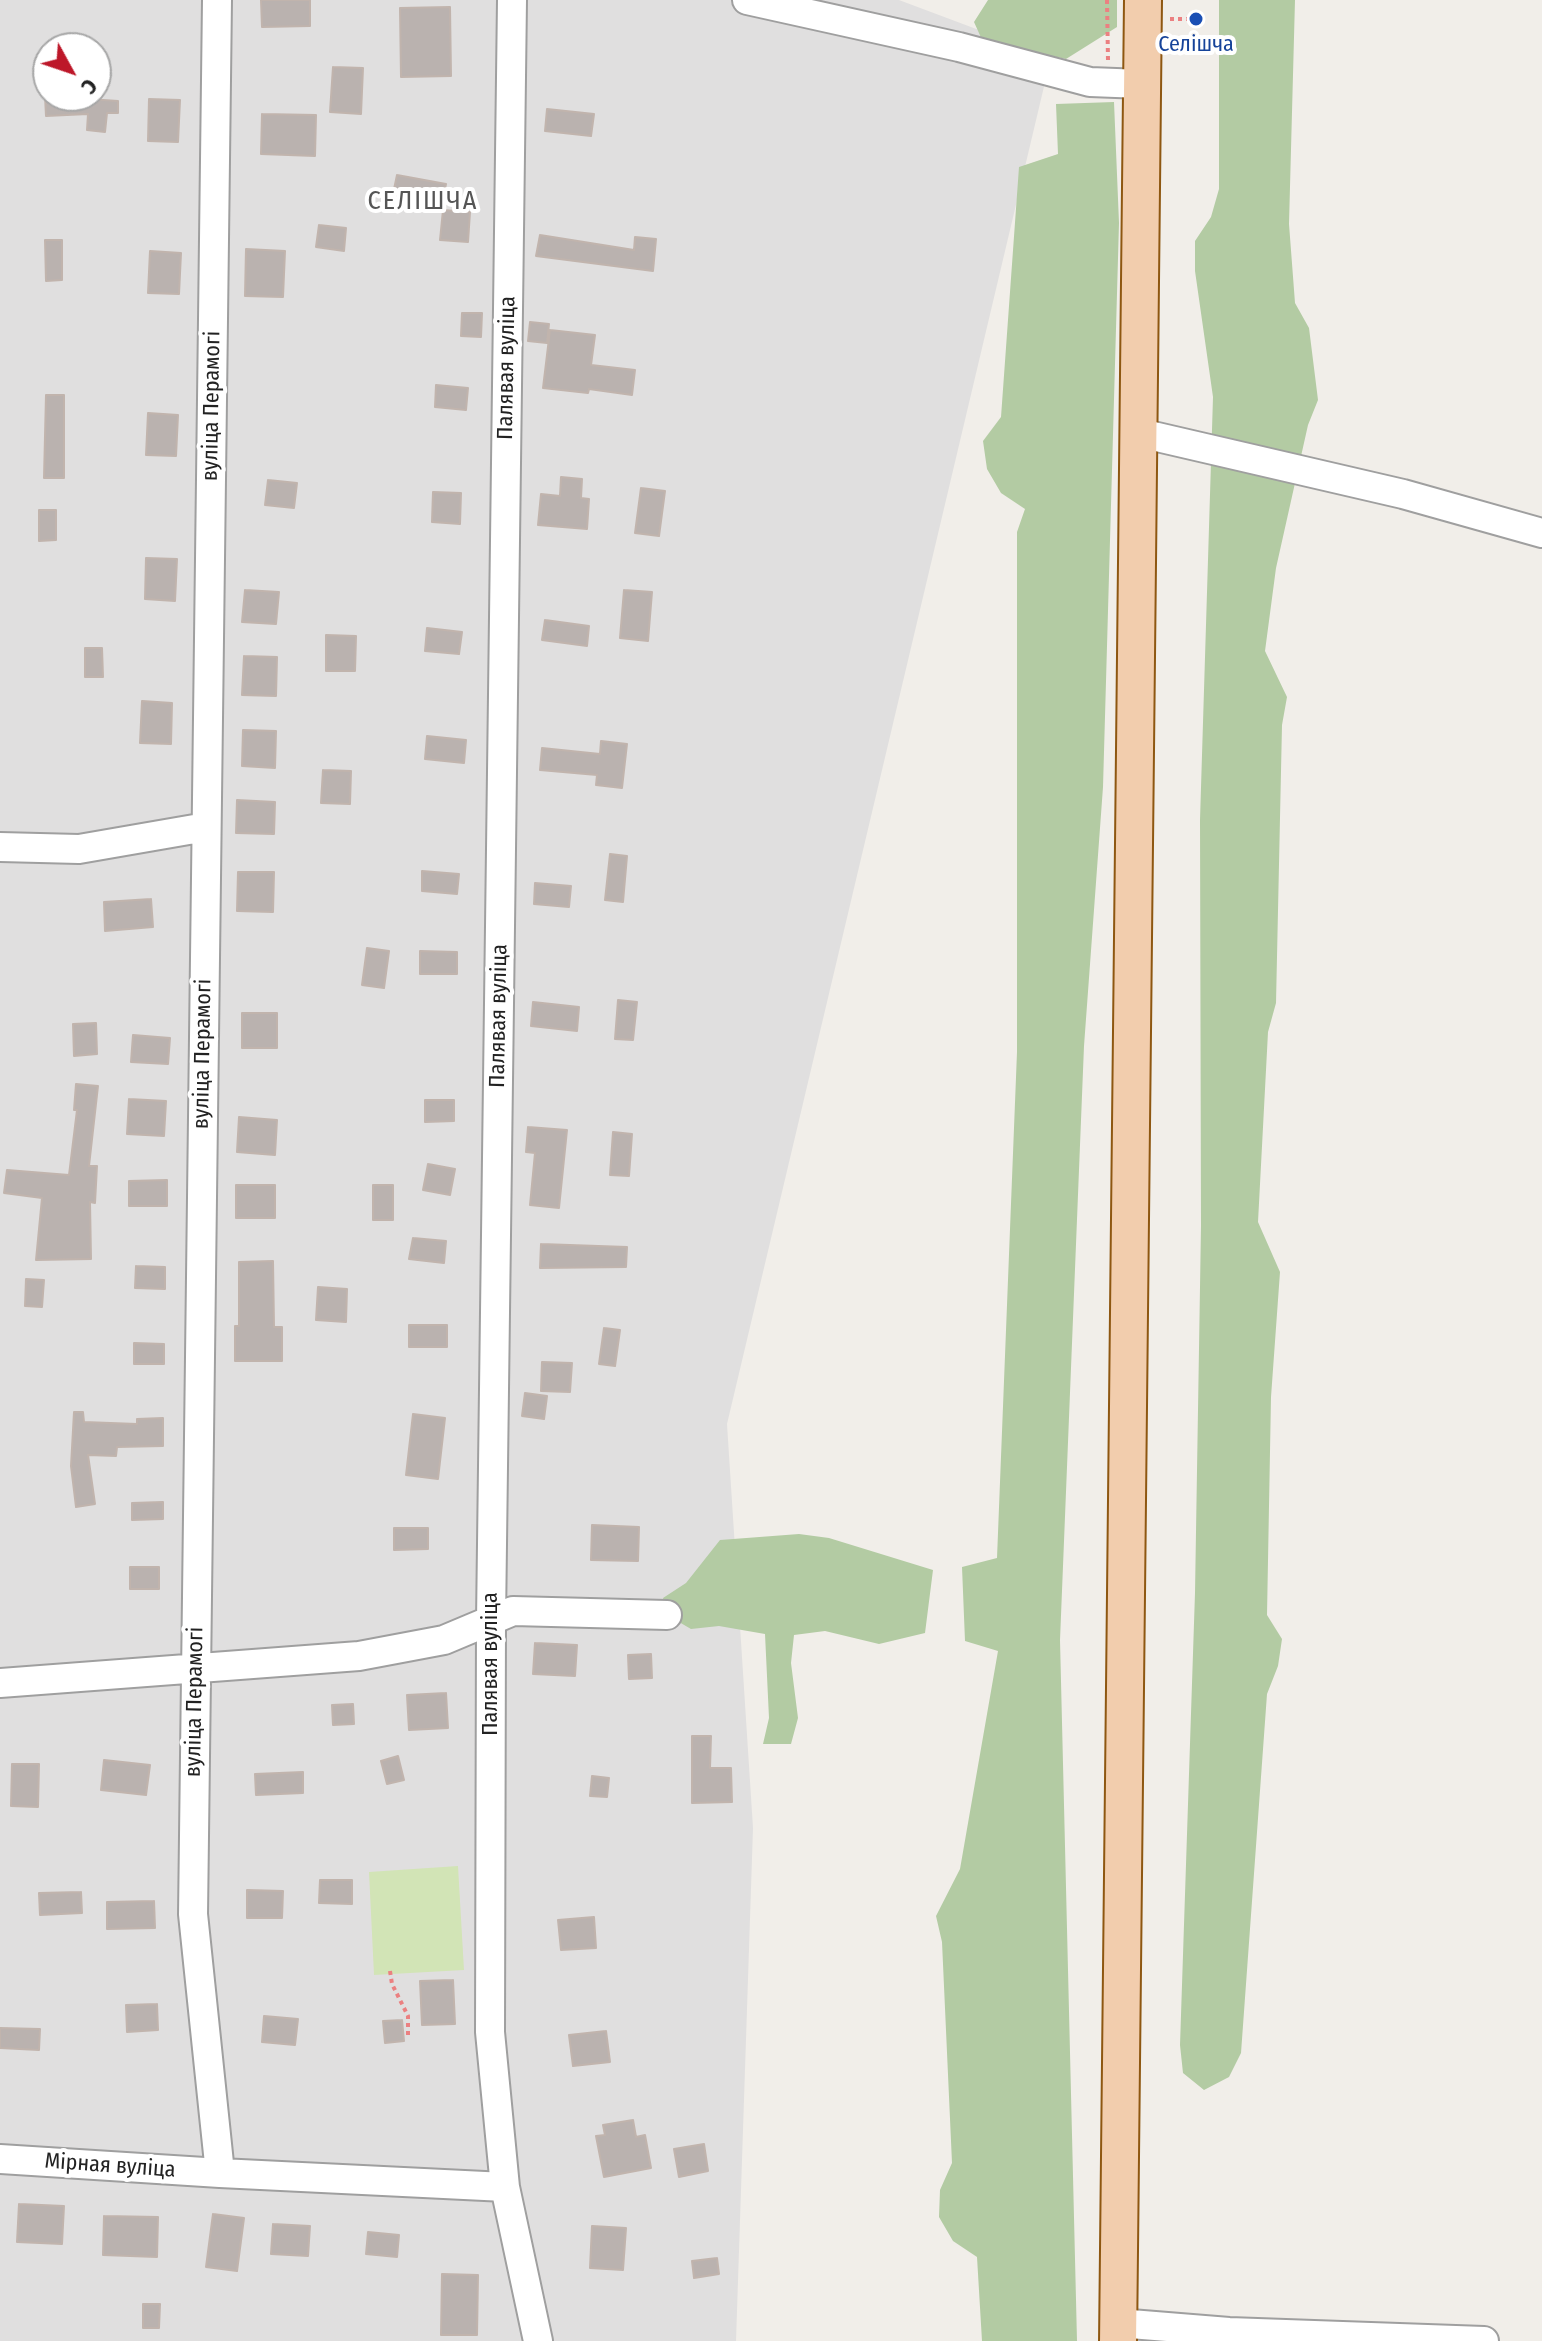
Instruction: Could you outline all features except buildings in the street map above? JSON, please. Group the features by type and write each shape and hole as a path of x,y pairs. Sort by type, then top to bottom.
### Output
{"main road":[{"path":"1118,2332 1140,433 1125,83 1143,0"}],"street":[{"name":"вуліца Перамогі","path":"217,0 193,1914 220,2173"},
{"name":"Палявая вуліца","path":"512,0 491,1621 490,2032 505,2187 538,2341"},
{"path":"747,0 959,47 1090,82 1125,83"},
{"path":"1140,433 1403,494 1542,533"},
{"path":"0,847 79,849 206,827"},
{"path":"0,1683 359,1656 444,1640 513,1611 667,1615"},
{"name":"Мірная вуліца","path":"0,2159 505,2187"},
{"path":"1118,2332 1229,2332 1484,2341"}],"path":[{"path":"1107,0 1125,83"},
{"path":"390,1971 392,1984 408,2016 408,2038"}],"shaded area":[{"path":"0,0 899,0 1051,57 727,1424 753,1828 736,2341 0,2341"}],"green space":[{"path":"988,0 1117,0 1117,27 1066,59 983,42 974,22"},
{"path":"1219,0 1295,0 1289,224 1295,303 1309,328 1318,400 1308,425 1276,568 1265,651 1287,697 1282,725 1276,1003 1268,1032 1258,1222 1280,1272 1271,1397 1267,1615 1282,1639 1278,1666 1267,1694 1241,2053 1229,2077 1204,2090 1183,2073 1180,2045 1195,1593 1201,1226 1200,820 1213,397 1195,271 1195,241 1211,217 1219,189"},
{"path":"1114,102 1119,223 1103,787 1084,1046 1060,1640 1077,2341 982,2341 977,2257 953,2241 939,2217 940,2190 952,2163 942,1942 936,1916 960,1869 998,1651 965,1641 962,1567 997,1558 1017,1052 1017,532 1025,509 1001,493 987,469 983,441 1001,417 1019,167 1058,154 1056,104"},
{"path":"799,1534 829,1538 933,1570 925,1633 879,1644 825,1631 794,1635 791,1663 798,1718 791,1744 763,1744 769,1718 765,1634 719,1626 691,1629 667,1615 663,1598 686,1583 720,1540"},
{"path":"458,1866 464,1970 374,1975 369,1872"}],"place":[{"name":"Селішча","path":"1196,19"}],"district":[{"name":"СЕЛІШЧА","path":"423,202"}]}
